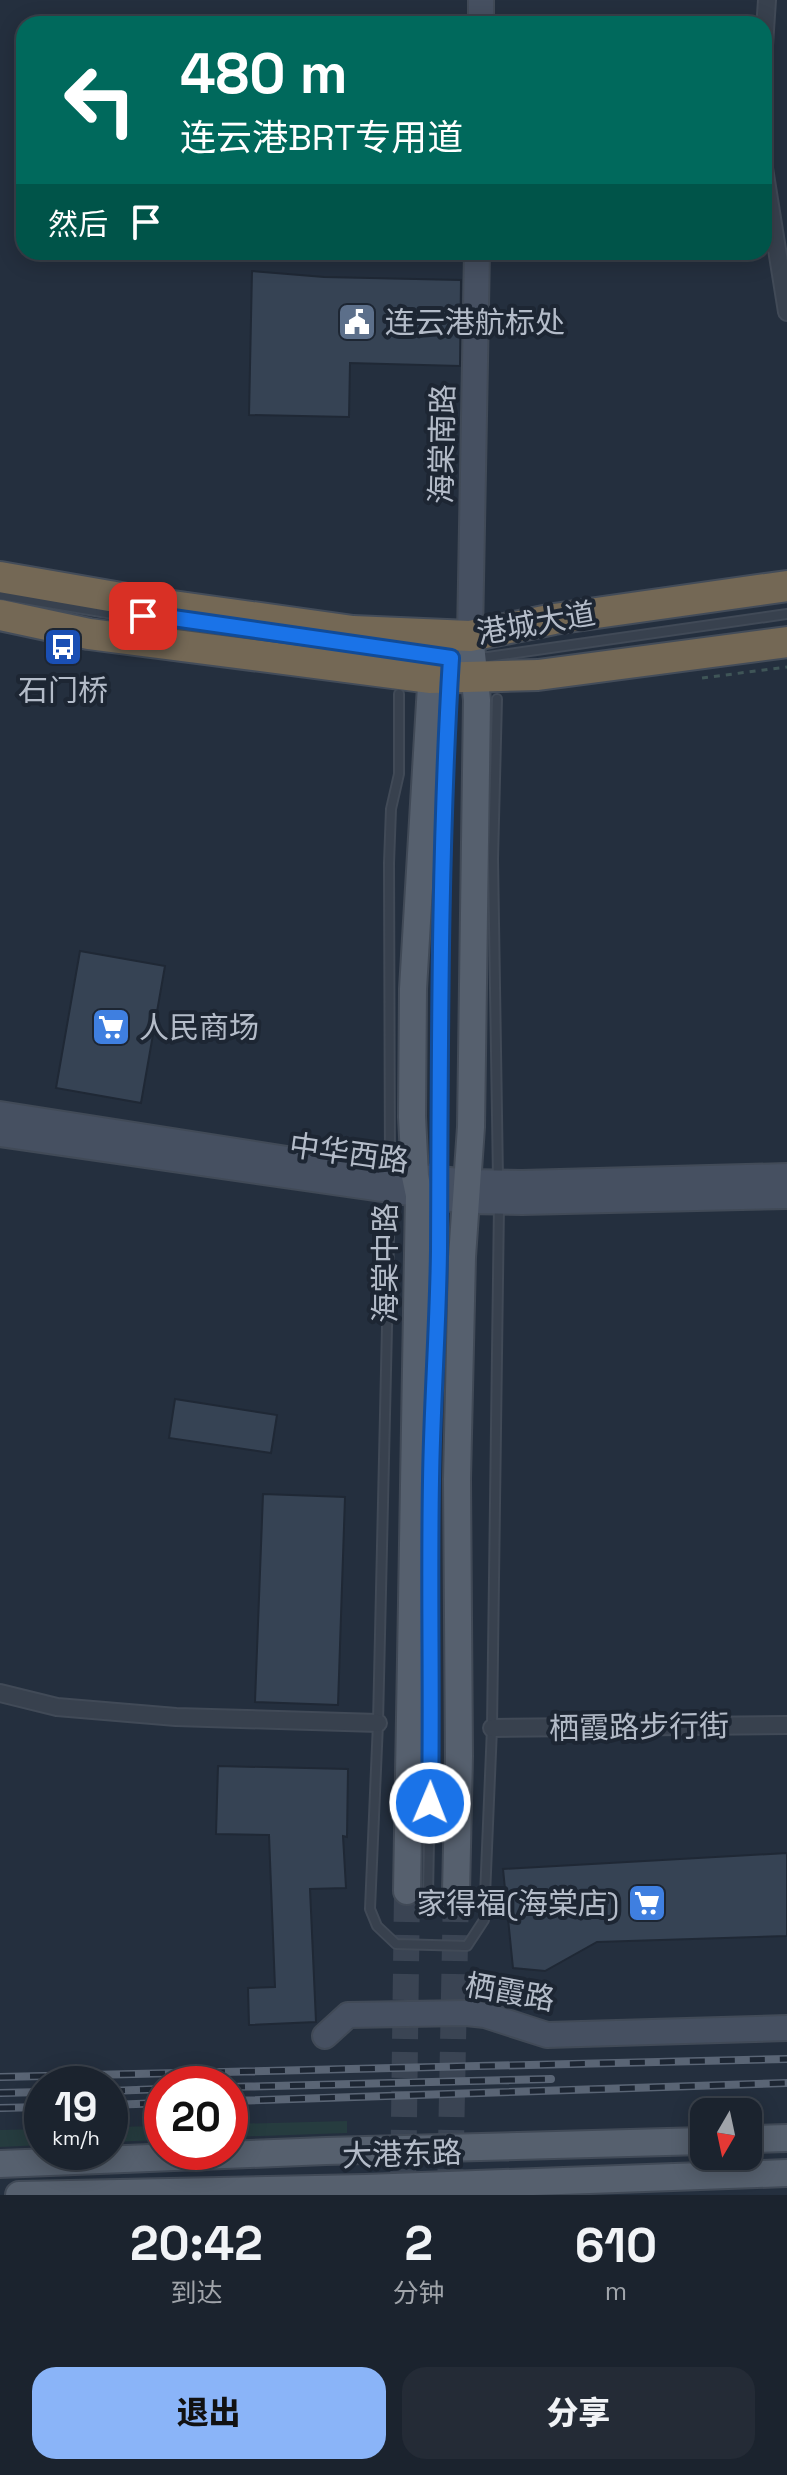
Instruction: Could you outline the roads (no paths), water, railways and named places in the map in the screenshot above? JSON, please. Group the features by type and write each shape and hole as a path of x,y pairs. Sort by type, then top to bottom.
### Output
{"highway":[{"name":"港城大道","path":"0,577 144,602 353,631 452,659 538,675 787,642"},
{"name":"港城大道","path":"0,615 89,634 452,659 554,619 787,586"}],"main road":[{"name":"海棠南路","path":"452,659 477,260"},
{"name":"海棠中路","path":"418,1894 413,989 452,659"},
{"path":"452,659 471,1127 462,1257 457,1479 459,1756 456,1893"},
{"path":"0,1114 415,1185"},
{"name":"中华西路","path":"0,1134 467,1191 787,1196"},
{"path":"498,1192 787,1176"},
{"name":"栖霞路","path":"325,2036 348,2015 393,2013 485,2015 547,2035 787,2028"},
{"path":"762,2139 787,2138"},
{"name":"大港东路","path":"0,2164 690,2141"},
{"path":"365,2192 366,2151"},
{"name":"大港东路","path":"19,2195 365,2192 436,2184 787,2173"}],"street":[{"path":"772,218 787,312"},
{"path":"0,1693 57,1707 176,1717 378,1723"},
{"name":"栖霞路步行街","path":"492,1728 787,1725"}],"lane":[{"path":"0,595 113,614 158,617"},
{"path":"361,645 452,659 787,614"},
{"path":"399,694 399,774 391,809 389,863 415,1185 391,1254 370,1909 377,1926 396,1944 467,1946 484,1920 492,1728 498,1192 493,859 497,699"},
{"path":"436,2184 481,2195"}],"tunnel":[{"path":"403,2195 407,1891"},
{"path":"450,2195 456,1893"}],"railway":[{"path":"0,2077 787,2059"},
{"path":"248,2087 551,2079"},
{"path":"248,2100 787,2083"},
{"path":"128,2090 144,2090"},
{"path":"0,2093 24,2092"},
{"path":"128,2104 144,2104"},
{"path":"0,2108 24,2107"}],"place":[{"name":"连云港航标处","path":"357,322"},
{"name":"石门桥","path":"63,647"},
{"name":"人民商场","path":"111,1027"},
{"name":"家得福(海棠店)","path":"647,1903"}]}
